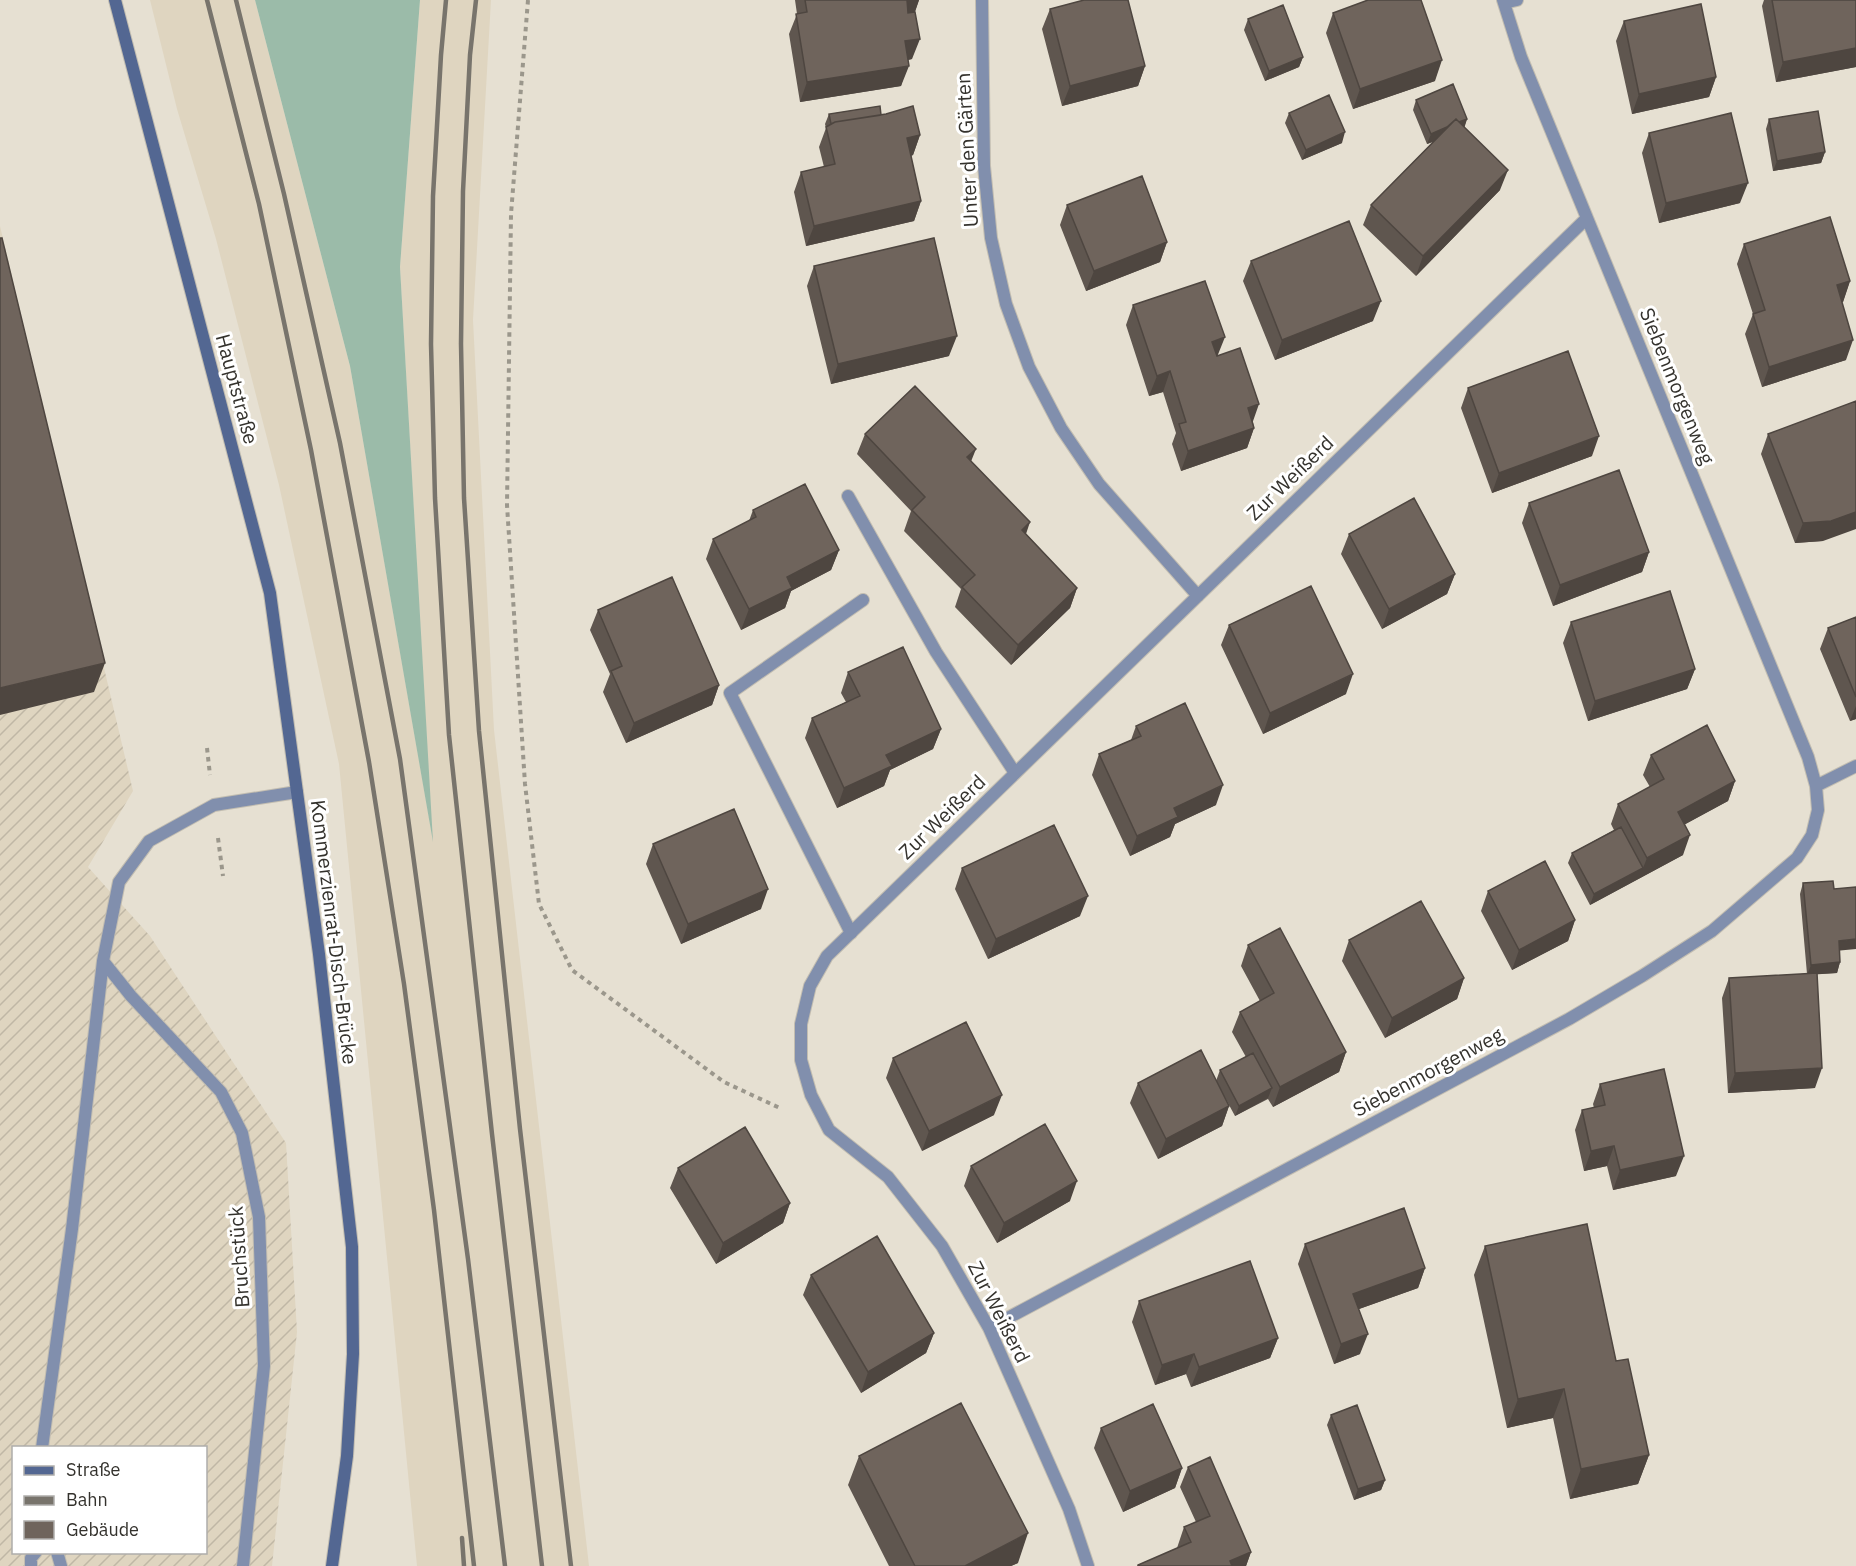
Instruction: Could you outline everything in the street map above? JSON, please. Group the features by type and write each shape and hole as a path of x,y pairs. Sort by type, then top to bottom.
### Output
{"street":[{"name":"Hauptstraße","path":"116,0 270,593 297,792"},
{"name":"Unter den Gärten","path":"982,0 984,166 991,238 1006,304 1029,367 1060,428 1099,484 1198,596"},
{"name":"Siebenmorgenweg","path":"989,1328 1569,1019 1642,976 1712,931 1797,858 1812,835 1818,810 1816,786 1808,757 1521,57 1508,1"},
{"name":"Zur Weißerd","path":"1088,1566 1069,1509 989,1328 942,1246 888,1177 829,1130 811,1095 801,1060 801,1024 810,986 827,956 1587,218"},
{"path":"848,496 936,652 1016,773"},
{"path":"851,933 730,693 863,600"},
{"path":"1816,786 1856,766"},
{"name":"Kommerzienrat-Disch-Brücke","path":"42,1446 72,1229 103,961 119,882 149,841 214,806 297,792 319,954 352,1247 353,1354 348,1445 332,1566"},
{"name":"Bruchstück","path":"103,961 130,996 221,1092 242,1133 259,1217 264,1366 243,1566"}],"path":[{"path":"528,0 511,214 507,505 525,784 539,904 572,970 724,1082 829,1130"}],"shaded area":[{"path":"150,0 255,0 350,366 432,835 400,267 420,0 491,0 473,320 494,730 589,1566 417,1566 339,764 279,485 216,239 177,109"},
{"path":"0,226 133,791 88,867 150,936 286,1143 297,1332 272,1566 0,1566"}],"green space":[{"path":"255,0 420,0 400,267 433,842 350,366"}],"building":[{"path":"805,0 907,0 908,13 915,12 920,39 905,41 909,66 807,82 796,14 807,12"},
{"path":"1084,0 1128,0 1145,66 1070,86 1050,9"},
{"path":"1368,0 1421,0 1442,60 1360,89 1333,13"},
{"path":"1772,0 1856,0 1856,48 1783,62"},
{"path":"1701,4 1716,77 1639,94 1624,21"},
{"path":"1283,5 1303,57 1269,71 1248,19"},
{"path":"1453,84 1467,119 1459,122 1456,119 1447,127 1431,134 1416,100"},
{"path":"1329,95 1345,132 1306,150 1289,113"},
{"path":"880,106 881,115 831,124 829,114"},
{"path":"913,106 920,135 907,138 921,201 814,226 801,172 835,164 826,127 835,122 886,114"},
{"path":"1818,111 1825,152 1777,161 1769,119"},
{"path":"1731,113 1748,183 1666,203 1649,133"},
{"path":"1456,119 1508,170 1423,256 1371,205"},
{"path":"1142,176 1167,242 1094,271 1067,205"},
{"path":"1830,217 1850,281 1837,285 1853,340 1769,367 1753,314 1765,310 1744,244"},
{"path":"1349,221 1381,301 1282,340 1251,261"},
{"path":"0,238 2,238 105,663 0,688"},
{"path":"934,238 957,336 838,364 814,266"},
{"path":"1205,281 1225,337 1212,342 1217,356 1240,348 1259,404 1248,408 1254,428 1188,451 1179,424 1186,422 1170,371 1157,376 1133,305"},
{"path":"1568,351 1599,436 1499,473 1468,388"},
{"path":"915,386 976,449 967,457 1030,522 1022,530 1077,588 1018,645 962,587 975,575 912,510 925,497 865,434"},
{"path":"1856,401 1856,512 1831,521 1803,523 1768,434"},
{"path":"1619,470 1649,552 1560,585 1529,503"},
{"path":"805,484 839,550 787,577 792,588 749,609 713,539 756,517 753,510"},
{"path":"1414,498 1455,574 1389,609 1349,534"},
{"path":"672,577 719,685 634,723 611,671 622,666 598,610"},
{"path":"1311,586 1353,674 1270,713 1229,625"},
{"path":"1670,591 1695,669 1595,701 1571,622"},
{"path":"1856,617 1856,697 1828,628"},
{"path":"903,647 941,729 886,755 892,766 844,788 812,718 860,696 848,672"},
{"path":"1185,703 1223,785 1174,808 1178,817 1137,836 1099,754 1141,736 1136,726"},
{"path":"1707,725 1735,781 1678,812 1690,835 1647,858 1618,804 1664,779 1651,755"},
{"path":"734,809 768,889 688,924 653,844"},
{"path":"1054,825 1088,896 996,939 962,868"},
{"path":"1621,827 1643,868 1594,894 1572,853"},
{"path":"1545,861 1575,920 1519,950 1488,891"},
{"path":"1833,881 1834,889 1856,887 1856,939 1839,941 1840,962 1811,965 1803,883"},
{"path":"1421,901 1464,978 1392,1018 1349,940"},
{"path":"1280,928 1346,1052 1280,1087 1240,1012 1274,993 1248,945"},
{"path":"1817,973 1822,1068 1735,1073 1729,978"},
{"path":"966,1022 1002,1095 929,1131 893,1058"},
{"path":"1201,1050 1229,1106 1166,1139 1138,1083"},
{"path":"1253,1053 1272,1088 1239,1106 1220,1070"},
{"path":"1664,1069 1684,1156 1620,1170 1614,1146 1591,1151 1582,1110 1605,1105 1600,1084"},
{"path":"1045,1124 1077,1181 1004,1223 971,1166"},
{"path":"745,1127 790,1203 723,1243 678,1168"},
{"path":"1404,1208 1425,1268 1353,1294 1368,1334 1341,1344 1305,1244"},
{"path":"1587,1224 1616,1361 1628,1359 1649,1455 1581,1469 1564,1389 1518,1399 1485,1246"},
{"path":"877,1236 934,1333 868,1372 811,1275"},
{"path":"1250,1261 1278,1338 1199,1367 1194,1354 1162,1365 1139,1301"},
{"path":"961,1403 1028,1533 965,1566 915,1566 859,1456"},
{"path":"1153,1404 1182,1468 1130,1491 1101,1428"},
{"path":"1357,1405 1385,1480 1358,1489 1331,1415"},
{"path":"1210,1457 1251,1552 1230,1561 1232,1566 1138,1566 1191,1542 1184,1527 1210,1516 1188,1467"}],"railway":[{"path":"207,0 259,204 311,450 369,762 404,984 434,1210 474,1566"},
{"path":"236,0 284,194 340,443 400,759 468,1259 505,1566"},
{"path":"446,0 433,196 431,344 435,498 449,735 542,1566"},
{"path":"476,0 470,55 463,191 461,344 464,498 479,731 520,1129 571,1566"},
{"path":"462,1538 464,1566"}]}
